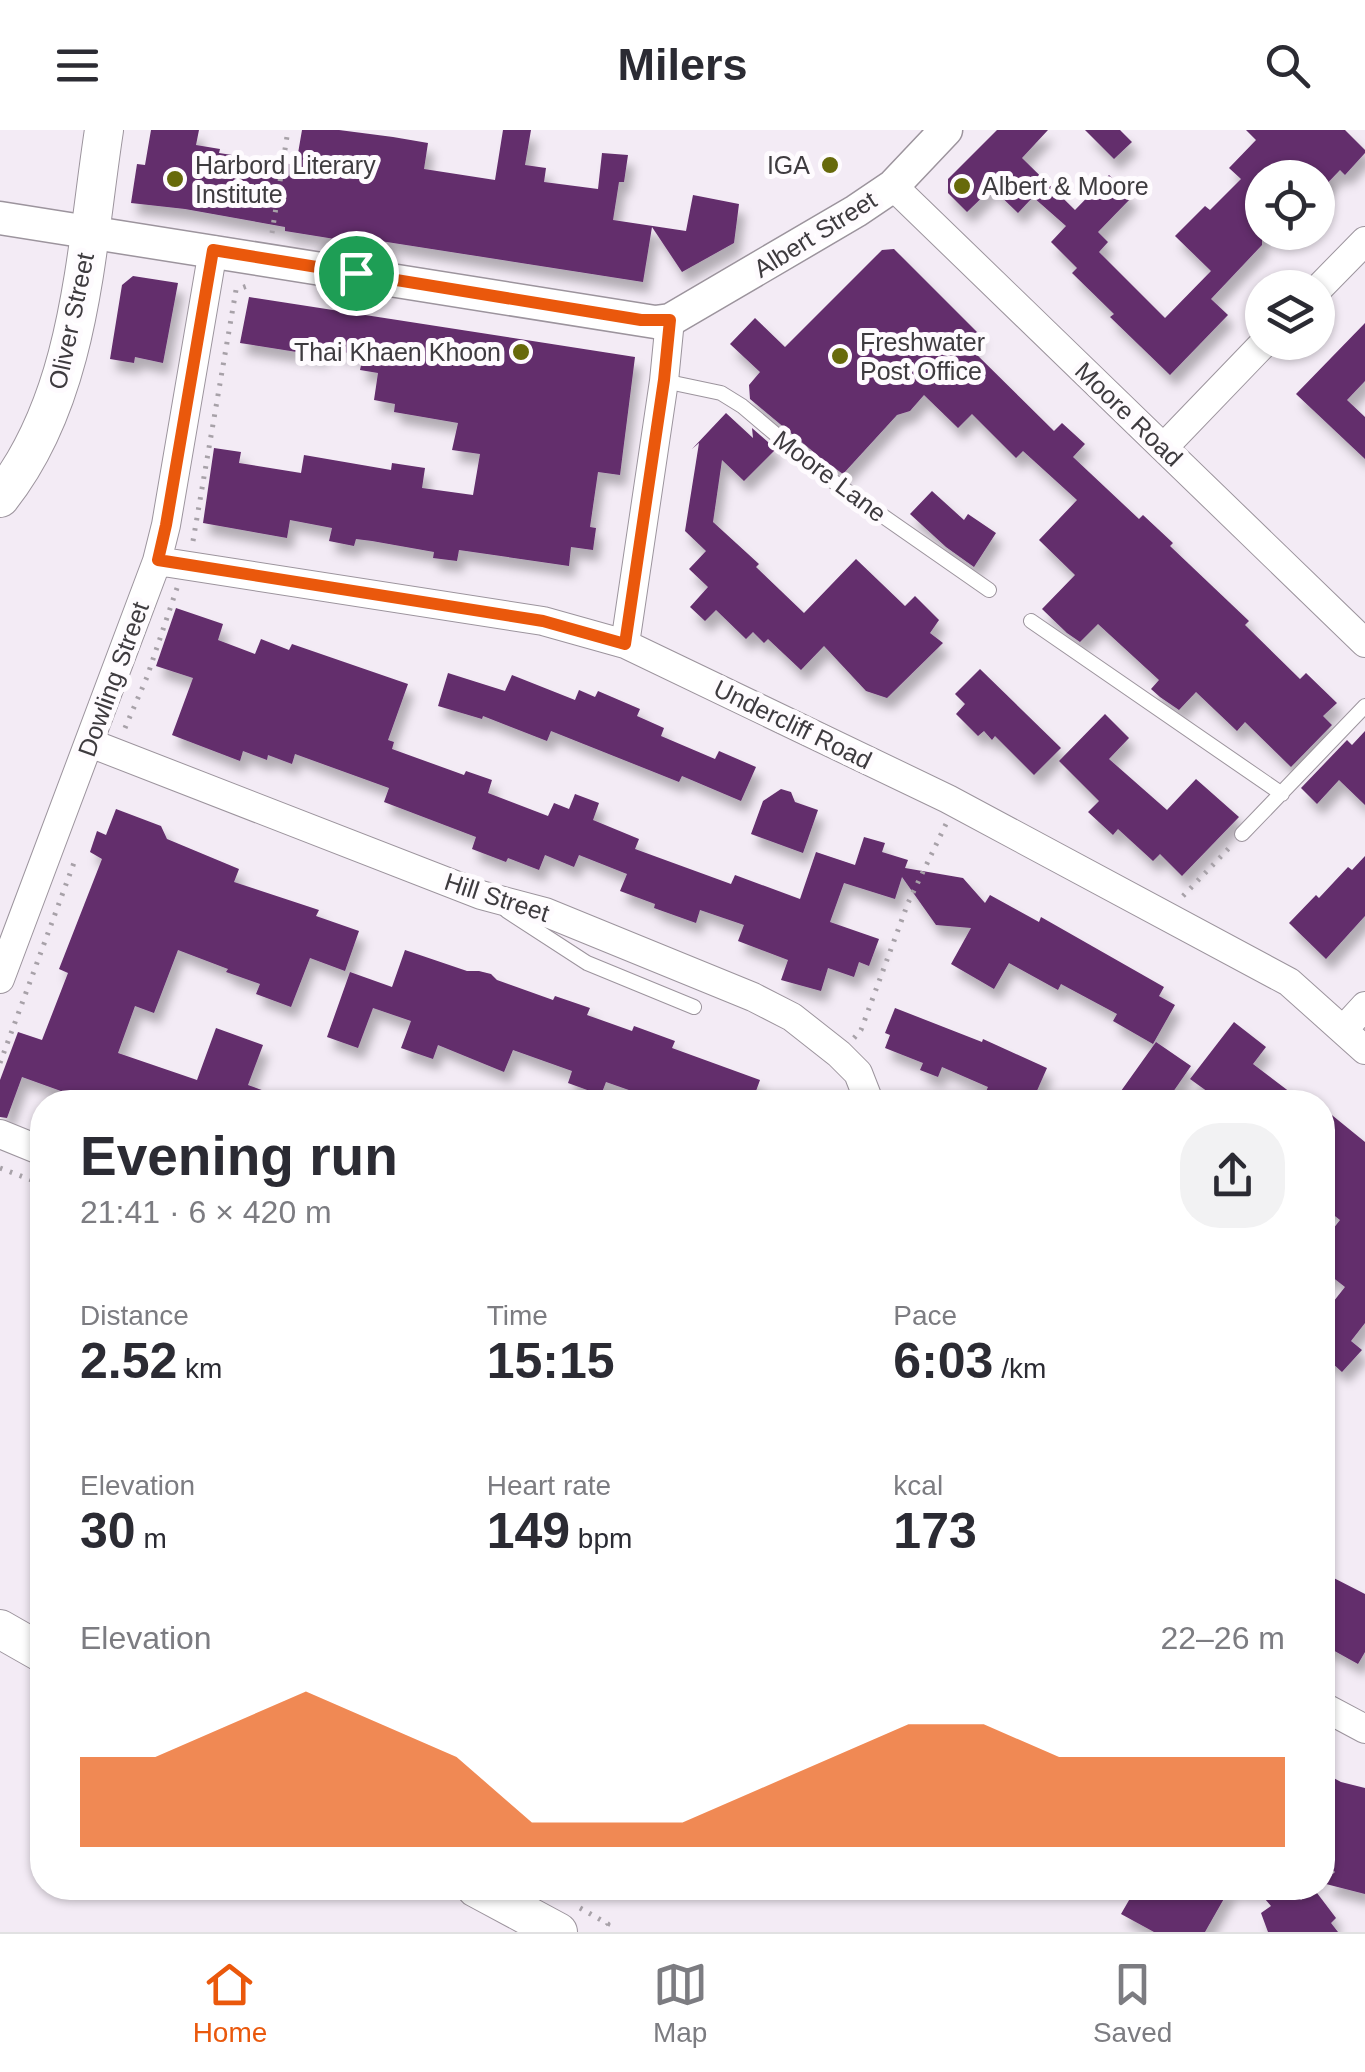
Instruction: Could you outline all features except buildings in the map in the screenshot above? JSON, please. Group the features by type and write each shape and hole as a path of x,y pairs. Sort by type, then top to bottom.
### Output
{"main road":[{"name":"Oliver Street","path":"0,498 16,479 50,412 68,350 104,130"},
{"path":"498,1900 558,1932"}],"street":[{"name":"Albert Street","path":"662,321 856,211 893,186 946,130"},
{"name":"Moore Road","path":"893,186 1365,642"},
{"path":"0,218 662,321 664,380 625,644"},
{"path":"1335,272 1365,241"},
{"name":"Dowling Street","path":"0,979 158,560 213,250"},
{"path":"1164,446 1248,360"},
{"name":"Undercliff Road","path":"158,560 543,621 625,644 956,803 1289,982 1365,1050"},
{"name":"Hill Street","path":"90,743 482,895 544,912 754,997 792,1017 839,1054 858,1074 865,1090"},
{"path":"1344,1029 1365,1006"},
{"path":"0,1134 30,1146"},
{"path":"1335,1713 1365,1729"}],"lane":[{"name":"Moore Lane","path":"664,380 721,393 824,476 989,590"},
{"path":"1031,621 1282,794"},
{"path":"1242,834 1365,706"},
{"path":"482,895 587,963 694,1007"}],"path":[{"path":"272,233 288,130"},
{"path":"193,541 236,290"},
{"path":"122,734 147,677 178,586"},
{"path":"861,1030 908,903 956,803"},
{"path":"1164,916 1242,834"},
{"path":"0,1063 81,845"},
{"path":"0,1168 30,1179"},
{"path":"10,1629 30,1610"},
{"path":"604,1932 608,1924"}],"place":[{"name":"IGA","path":"830,165"},
{"name":"Harbord Literary Institute","path":"175,179"},
{"name":"Albert & Moore","path":"962,186"},
{"name":"Thai Khaen Khoon","path":"521,352"},
{"name":"Freshwater Post Office","path":"840,356"}],"route":[{"path":"213,250 356,273 641,320 670,320 625,644 543,621 158,560 213,250"}]}
